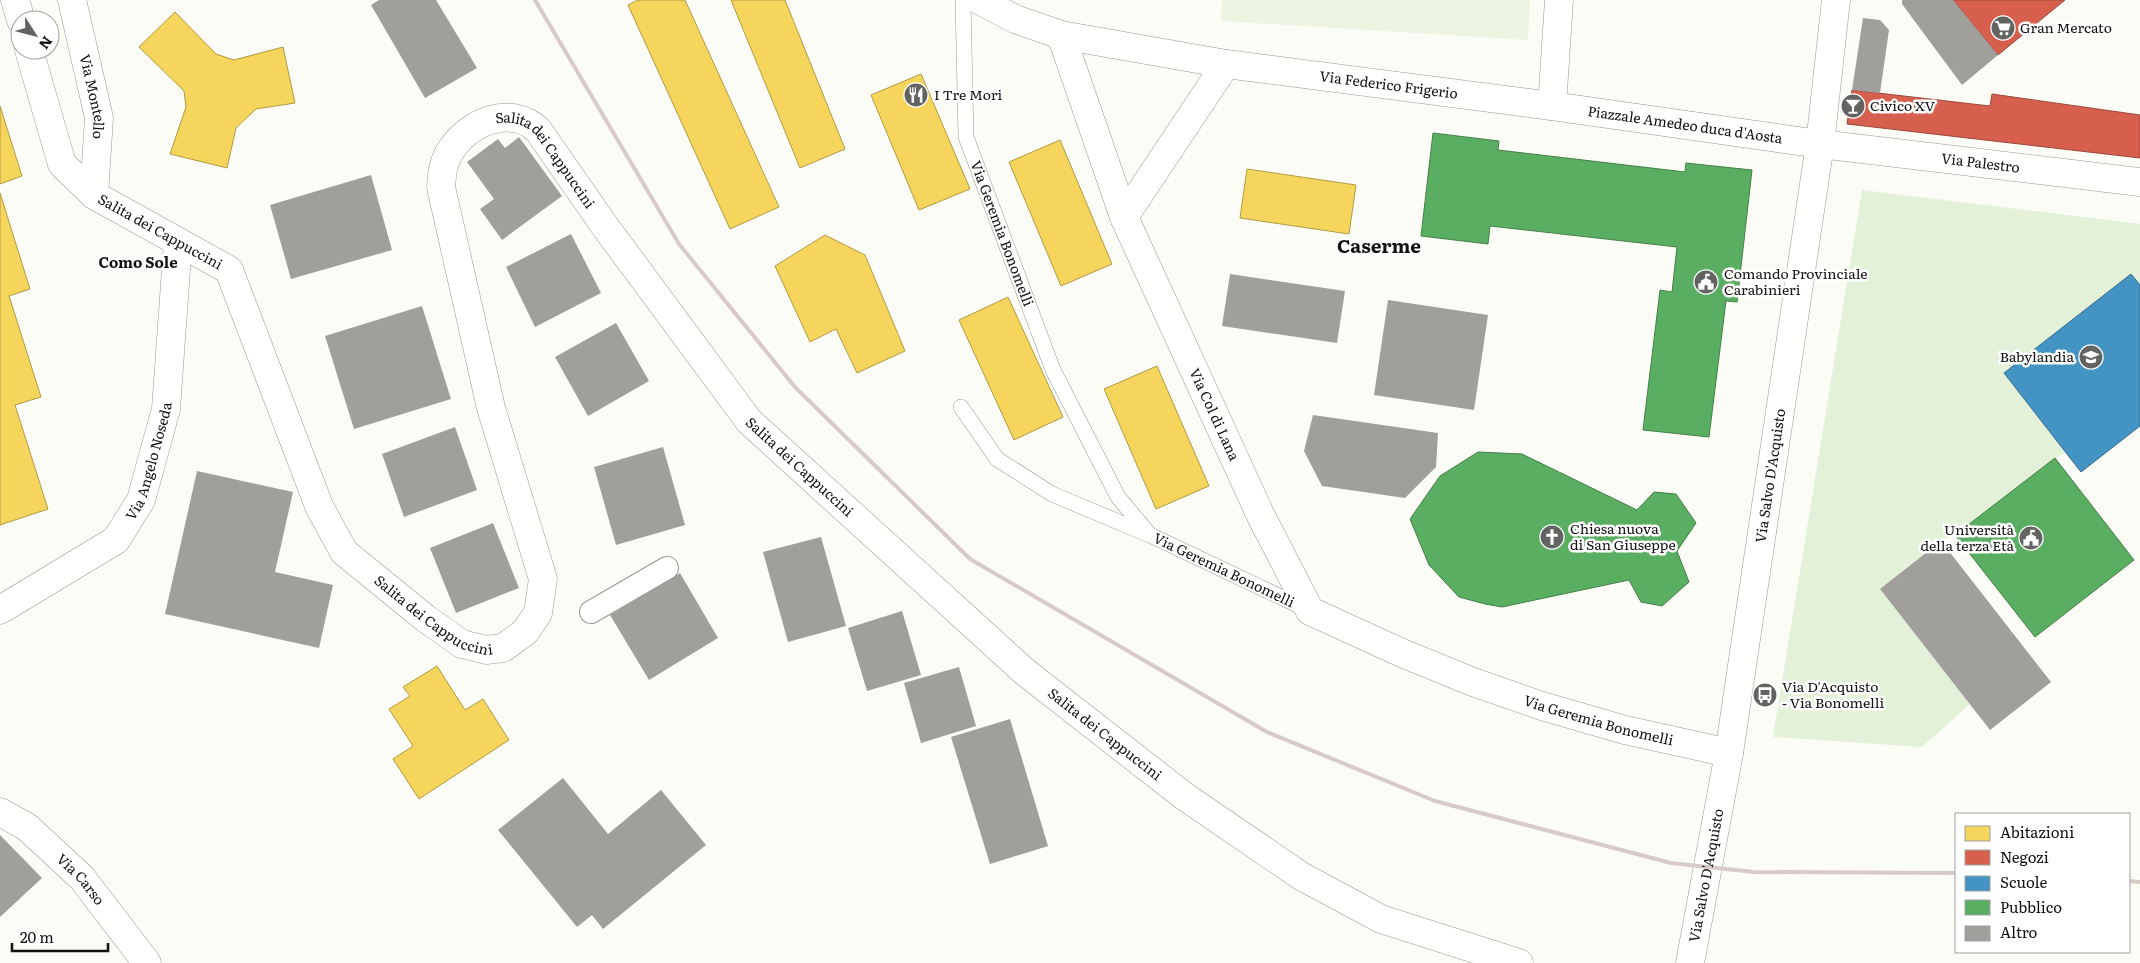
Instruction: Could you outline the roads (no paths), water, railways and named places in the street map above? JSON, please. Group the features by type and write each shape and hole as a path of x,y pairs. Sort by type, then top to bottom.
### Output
{"street":[{"name":"Via Montello","path":"72,0 99,118 94,195"},
{"path":"979,0 1015,19 1061,35 1226,64 1124,217"},
{"path":"1552,106 1559,0"},
{"name":"Via Salvo D'Acquisto","path":"1693,959 1729,753 1820,144 1836,0"},
{"name":"Via Col di Lana","path":"1061,35 1124,217 1260,514 1310,611"},
{"name":"Salita dei Cappuccini","path":"32,60 62,164 94,195 230,270 319,506 344,552 425,618 462,644 486,650 504,648 525,632 538,613 543,580 491,408 441,187 443,167 451,150 464,135 480,122 508,116 530,122 538,130 604,225 749,421 1025,672 1184,796 1301,876 1382,919 1519,963"},
{"name":"Via Federico Frigerio","path":"1226,64 1552,106"},
{"name":"Piazzale Amedeo duca d'Aosta","path":"1552,106 1820,144"},
{"name":"Via Palestro","path":"1820,144 2140,182"},
{"name":"Via Angelo Noseda","path":"0,610 116,540 141,500 166,409 178,242"},
{"path":"591,612 667,568"},
{"name":"Via Geremia Bonomelli","path":"1310,611 1402,653 1473,682 1542,706 1625,730 1729,753"},
{"name":"Via Carso","path":"0,812 28,827 82,878 147,963"}],"lane":[{"name":"Via Geremia Bonomelli","path":"963,0 966,137 1052,370 1118,497 1150,535 1310,611"},
{"path":"961,407 998,459 1052,494 1150,535"}],"railway":[{"path":"535,0 679,244 795,387 970,559 1267,732 1435,801 1671,863 1754,872 1955,873"},
{"path":"2130,881 2140,882"}],"place":[{"name":"Gran Mercato","path":"2003,28"},
{"name":"I Tre Mori","path":"916,95"},
{"name":"Civico XV","path":"1853,106"},
{"name":"Comando Provinciale Carabinieri","path":"1706,282"},
{"name":"Babylandia","path":"2091,357"},
{"name":"Chiesa nuova di San Giuseppe","path":"1552,537"},
{"name":"Università della terza Età","path":"2031,538"},
{"name":"Via D'Acquisto - Via Bonomelli","path":"1765,695"}],"district":[{"name":"Caserme","path":"1379,246"},
{"name":"Como Sole","path":"138,263"}]}
